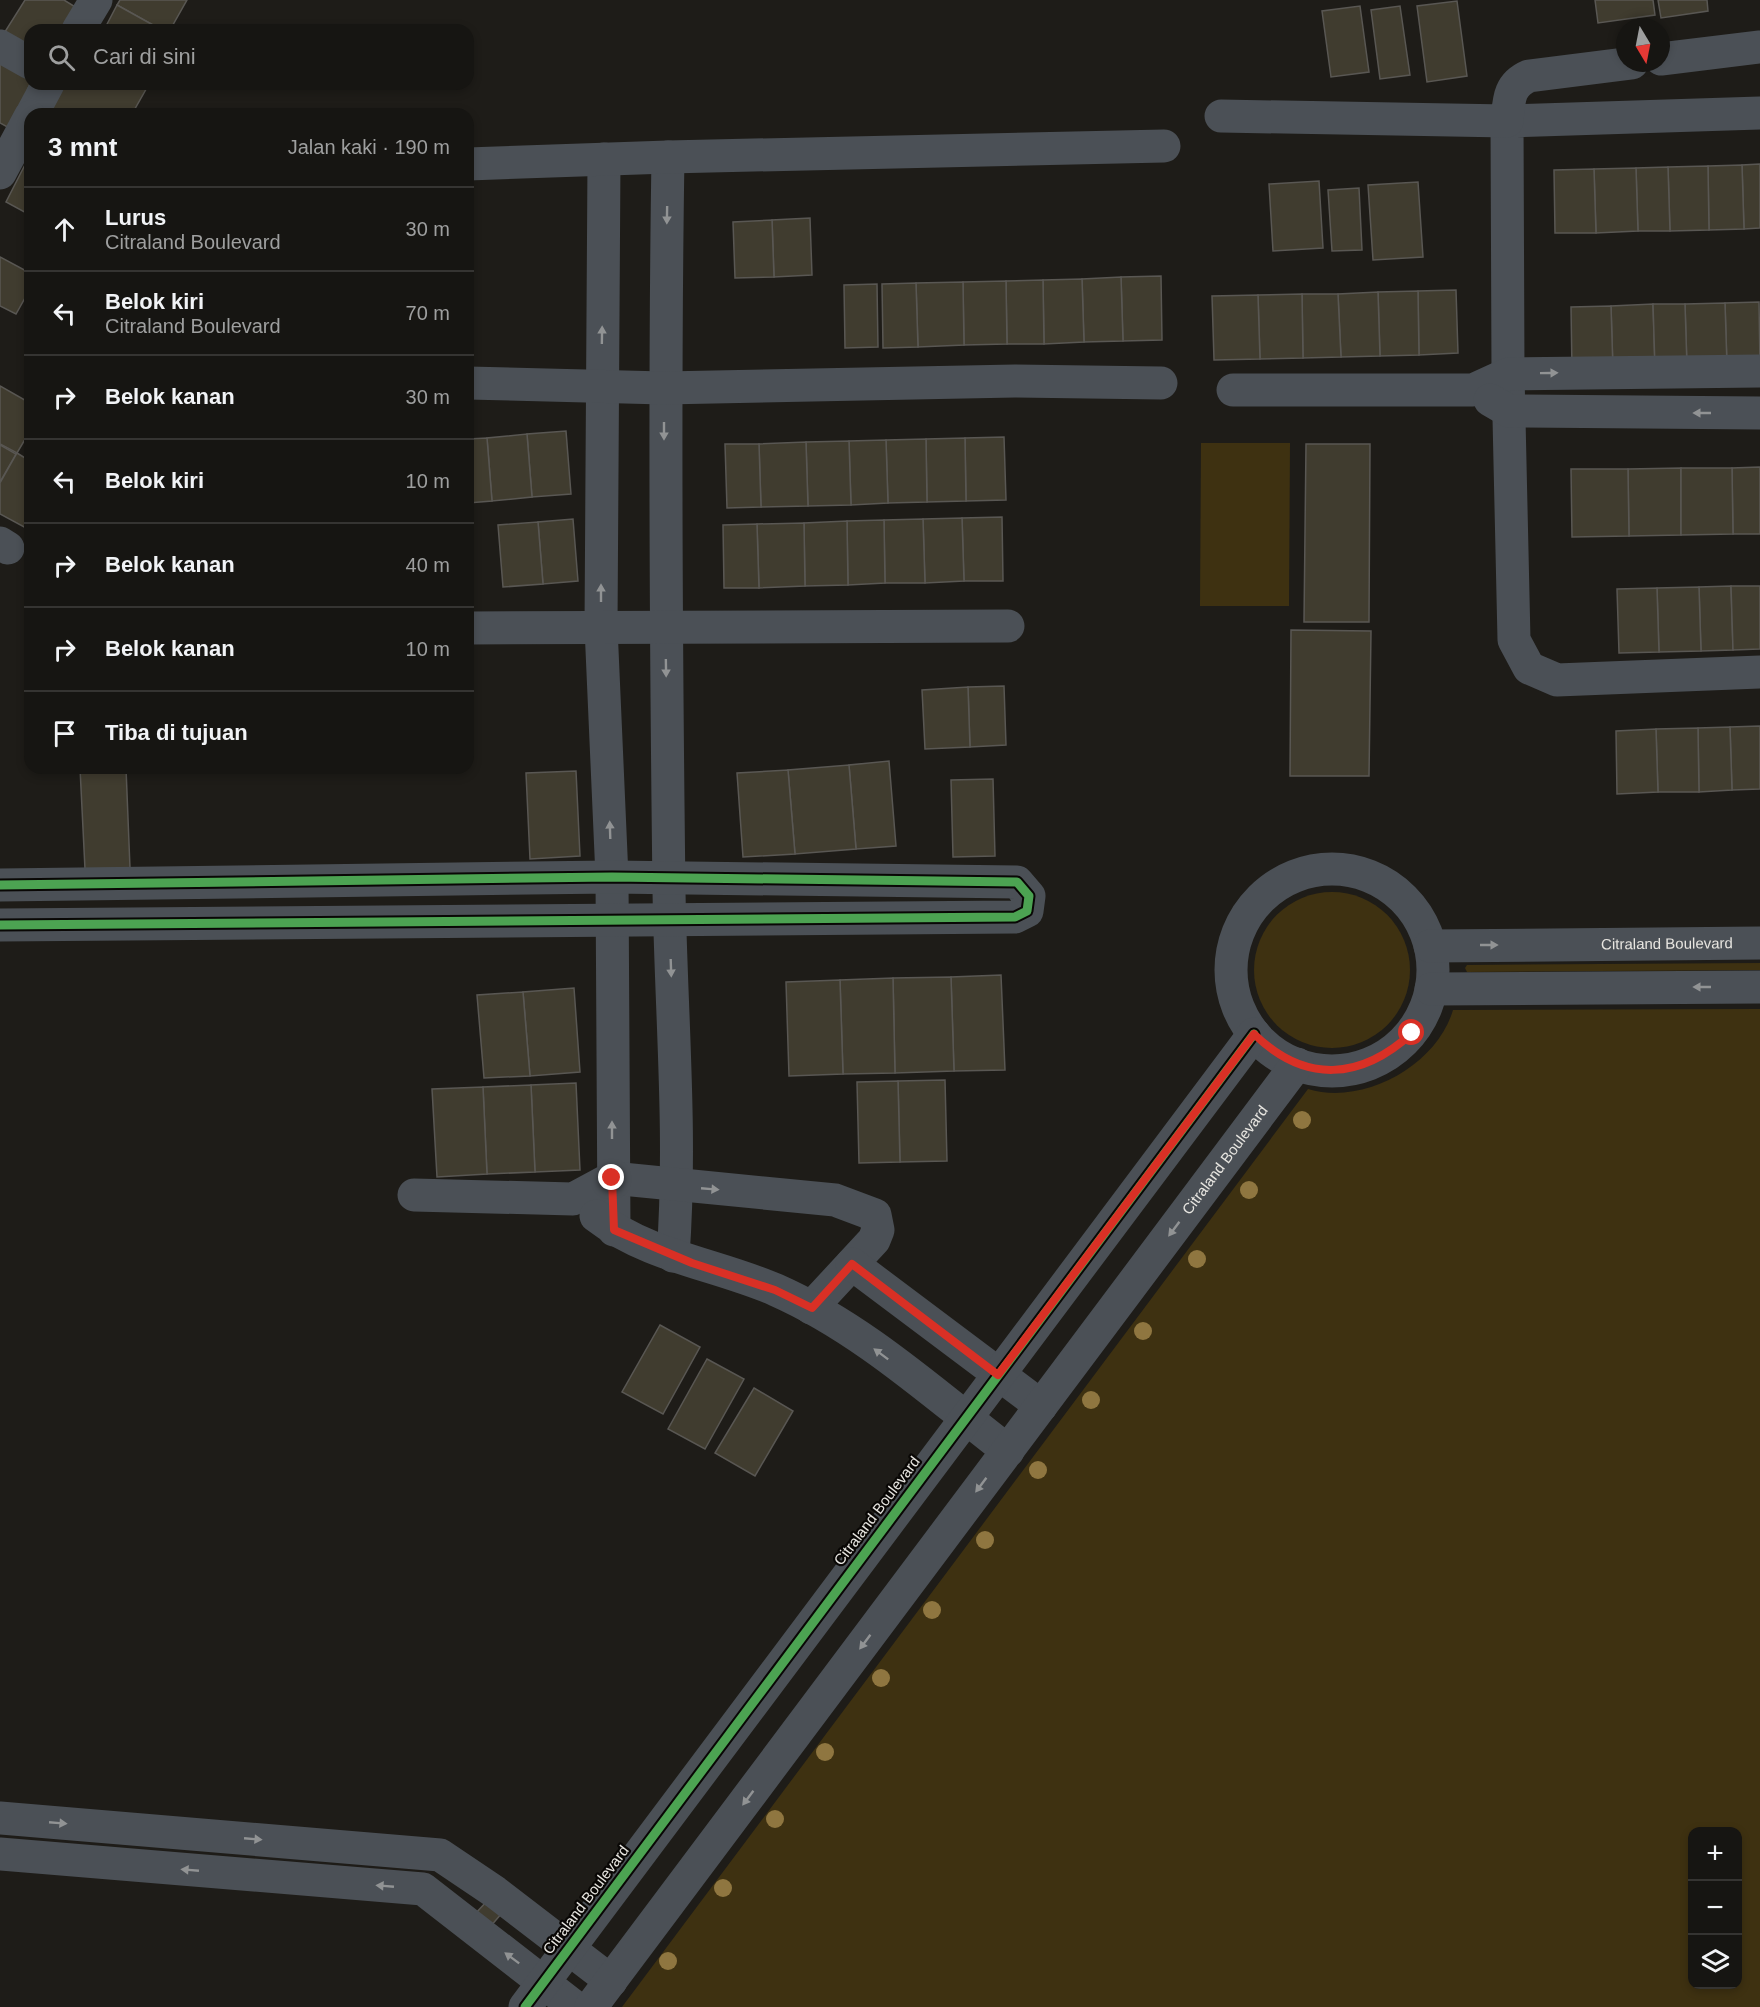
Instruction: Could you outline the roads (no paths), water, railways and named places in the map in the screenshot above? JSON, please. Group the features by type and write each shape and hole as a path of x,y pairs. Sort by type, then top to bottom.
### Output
{"street":[{"path":"82,24 96,0"},
{"path":"0,46 24,60"},
{"path":"1670,58 1760,47"},
{"path":"1616,65 1529,76 1518,81 1510,91 1507,121 1508,374 1514,640 1529,668 1557,680 1760,672"},
{"path":"35,108 45,90"},
{"path":"1221,116 1507,121 1760,113"},
{"path":"0,173 24,128"},
{"path":"474,164 1164,146"},
{"path":"668,157 664,388 665,627 669,921 678,1186 673,1256"},
{"path":"604,159 601,627 612,877 614,1230"},
{"path":"1233,390 1473,390 1508,374 1760,371"},
{"path":"474,383 664,388 1015,381 1161,382"},
{"path":"1473,390 1509,411 1760,413"},
{"path":"474,628 1008,626"},
{"path":"1330,869 1347,870 1373,878 1396,891 1414,910 1430,946 1433,958 1431,989 1425,1010 1412,1033 1392,1051 1369,1064 1343,1070 1317,1070 1297,1064 1269,1049 1254,1034 1238,1007 1231,981 1232,955 1239,930 1253,907 1272,889 1295,876 1330,869"},
{"path":"0,885 612,877 1017,882 1029,896 1027,911 1015,917 611,922 0,925"},
{"name":"Citraland Boulevard","path":"1430,946 1760,943"},
{"path":"1431,989 1760,987"},
{"name":"Citraland Boulevard","path":"534,1995 1254,1034"},
{"name":"Citraland Boulevard","path":"591,2007 1297,1064"},
{"path":"414,1195 573,1199 612,1178 835,1200 875,1215 878,1230 874,1240 812,1308"},
{"path":"573,1199 614,1230 673,1256 775,1290 840,1323 1008,1450"},
{"path":"852,1264 1041,1406"},
{"path":"0,1818 440,1855 495,1892 611,1981"},
{"path":"0,1854 423,1889 534,1995 575,2007"},
{"path":"423,1889 440,1855"}]}
